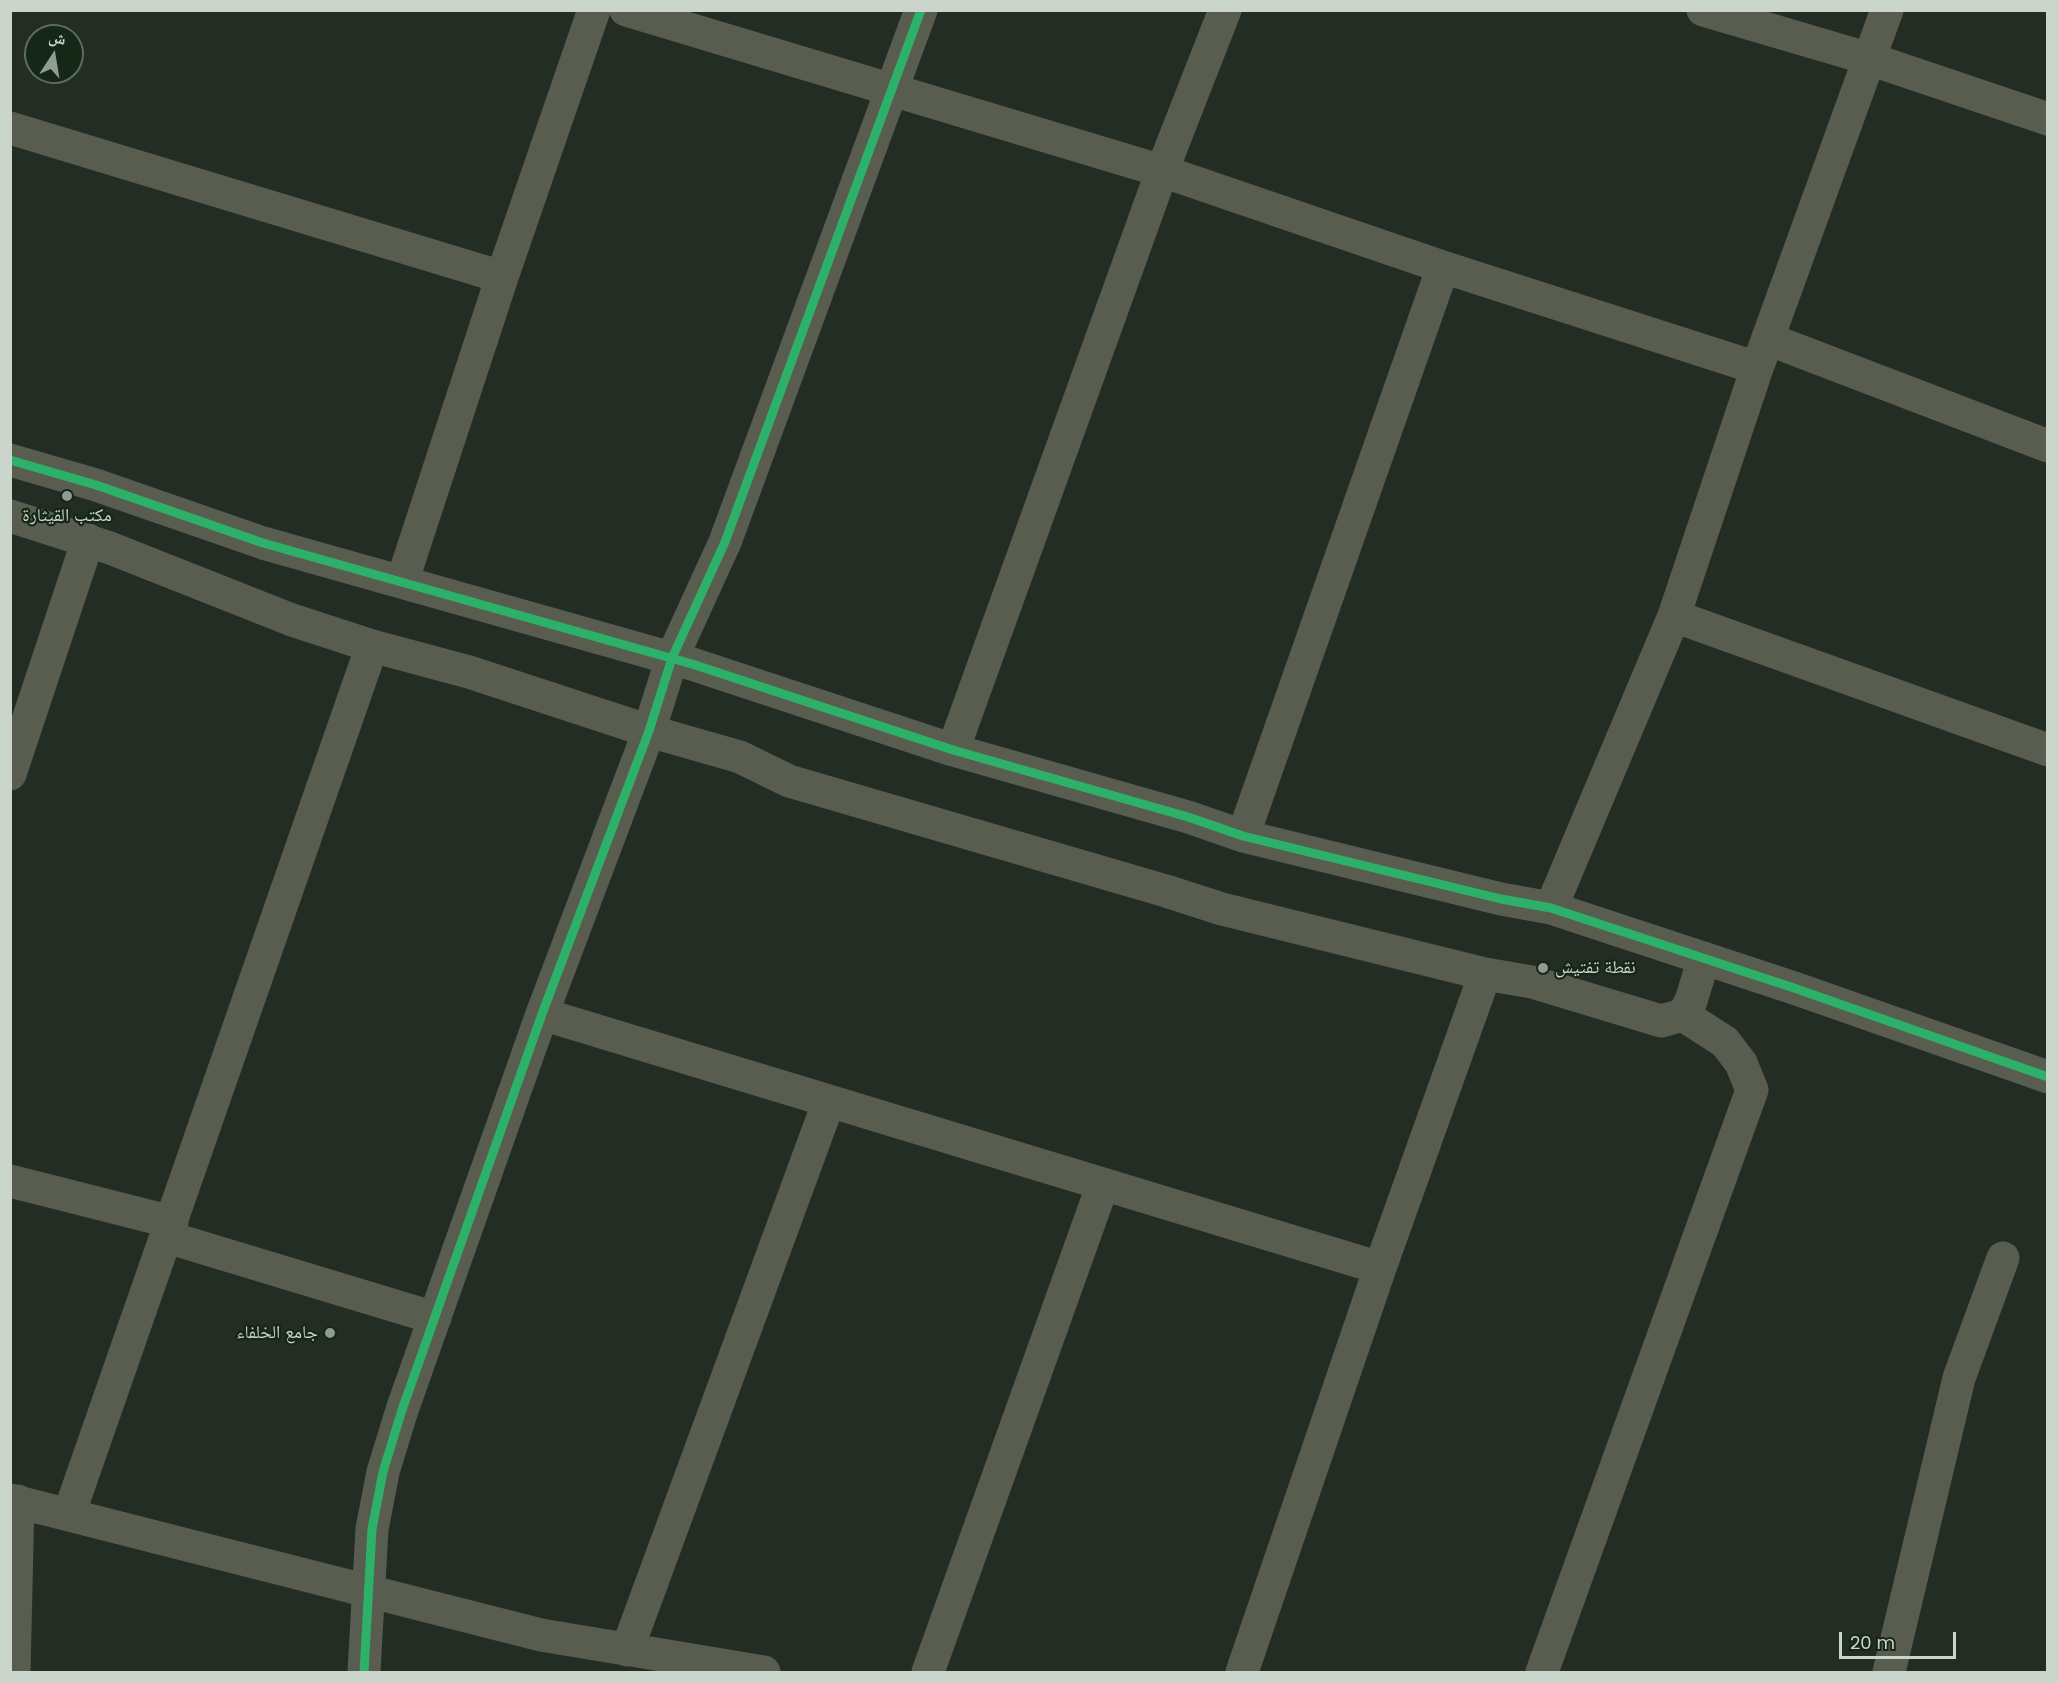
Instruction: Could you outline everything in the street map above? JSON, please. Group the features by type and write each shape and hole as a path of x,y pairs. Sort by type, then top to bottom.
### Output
{"street":[{"path":"402,582 502,277 594,10"},
{"path":"626,10 1162,171 1443,267 1762,354 2048,446"},
{"path":"364,1672 372,1529 383,1472 543,1014 649,732 672,658 724,542 921,10"},
{"path":"953,750 1162,171 1225,10"},
{"path":"1703,10 1870,59 2048,119"},
{"path":"1551,908 1674,616 1762,354 1887,10"},
{"path":"10,128 502,277"},
{"path":"1243,836 1443,267"},
{"path":"10,460 96,485 263,543 672,658 752,682 953,750 1188,817 1243,836 1501,899 1551,908 1794,987 2048,1077"},
{"path":"10,516 88,540 292,620 372,646 469,672 649,732 740,757 789,781 1222,909 1485,974 1532,982 1661,1021 1683,1015 1691,1001 1704,958"},
{"path":"10,774 88,540"},
{"path":"1674,616 2048,750"},
{"path":"69,1514 372,646"},
{"path":"1242,1672 1380,1268 1485,974"},
{"path":"543,1014 1380,1268"},
{"path":"1542,1672 1752,1090 1741,1063 1725,1042 1683,1015"},
{"path":"627,1650 829,1101"},
{"path":"10,1181 169,1229 435,1318"},
{"path":"928,1672 1103,1184"},
{"path":"1888,1672 1959,1378 2003,1258"},
{"path":"14,1672 14,1500 541,1635 627,1650 695,1667 764,1672"}],"cycle path":[{"path":"364,1672 372,1529 383,1472 402,1410 542,1014 649,731 672,658 725,542 921,10"},
{"path":"10,460 96,485 263,543 692,664 953,750 1188,817 1243,836 1501,899 1551,908 1794,988 2048,1077"}],"place":[{"name":"مكتب القيثارة","path":"67,496"},
{"name":"نقطة تفتيش","path":"1543,968"},
{"name":"جامع الخلفاء","path":"330,1333"}]}
